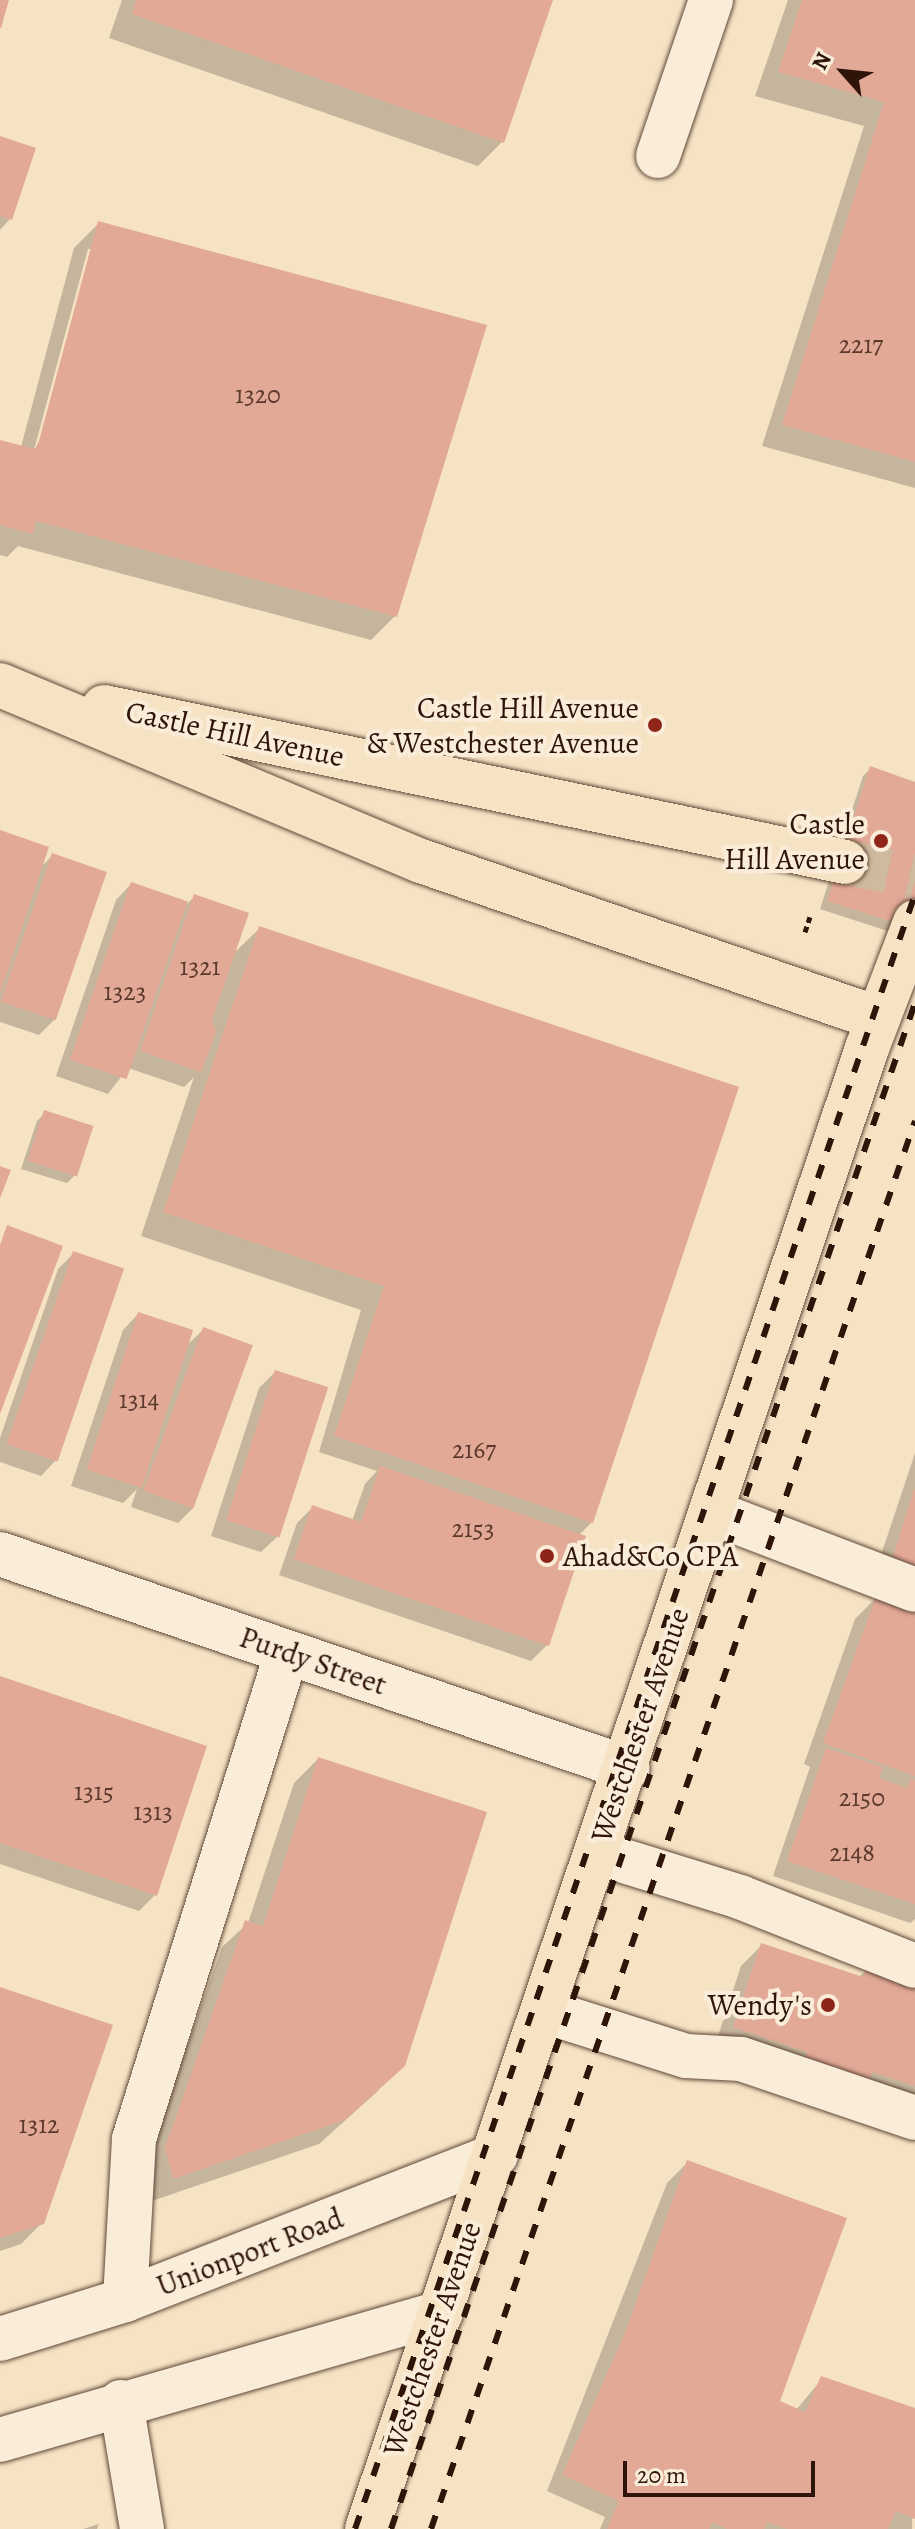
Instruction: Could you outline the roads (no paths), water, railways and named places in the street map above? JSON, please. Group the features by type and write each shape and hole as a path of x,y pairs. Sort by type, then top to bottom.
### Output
{"main road":[{"name":"Castle Hill Avenue","path":"0,685 845,862"},
{"path":"0,685 421,861 877,1018"},
{"name":"Westchester Avenue","path":"367,2529 627,1768 877,1018 915,922"}],"street":[{"path":"658,156 711,0"},
{"path":"711,1512 915,1590"},
{"name":"Purdy Street","path":"0,1554 627,1768"},
{"path":"125,2300 134,2139 287,1652"},
{"path":"598,1853 740,1897 915,1966"},
{"path":"740,1897 863,1916 915,1934"},
{"path":"544,2011 686,2056 741,2059 915,2118"},
{"path":"686,2056 729,2087"},
{"name":"Unionport Road","path":"0,2339 125,2300 496,2155"},
{"path":"0,2440 121,2402 441,2313"},
{"path":"121,2402 142,2529"}],"tunnel":[{"path":"845,862 915,877"}],"railway":[{"path":"355,2529 915,894"},
{"path":"391,2529 915,1003"},
{"path":"431,2529 915,1121"}],"place":[{"name":"Castle Hill Avenue & Westchester Avenue","path":"655,725"},
{"name":"Castle Hill Avenue","path":"881,841"},
{"name":"Ahad&Co CPA","path":"547,1556"},
{"name":"Wendy's","path":"828,2005"}]}
